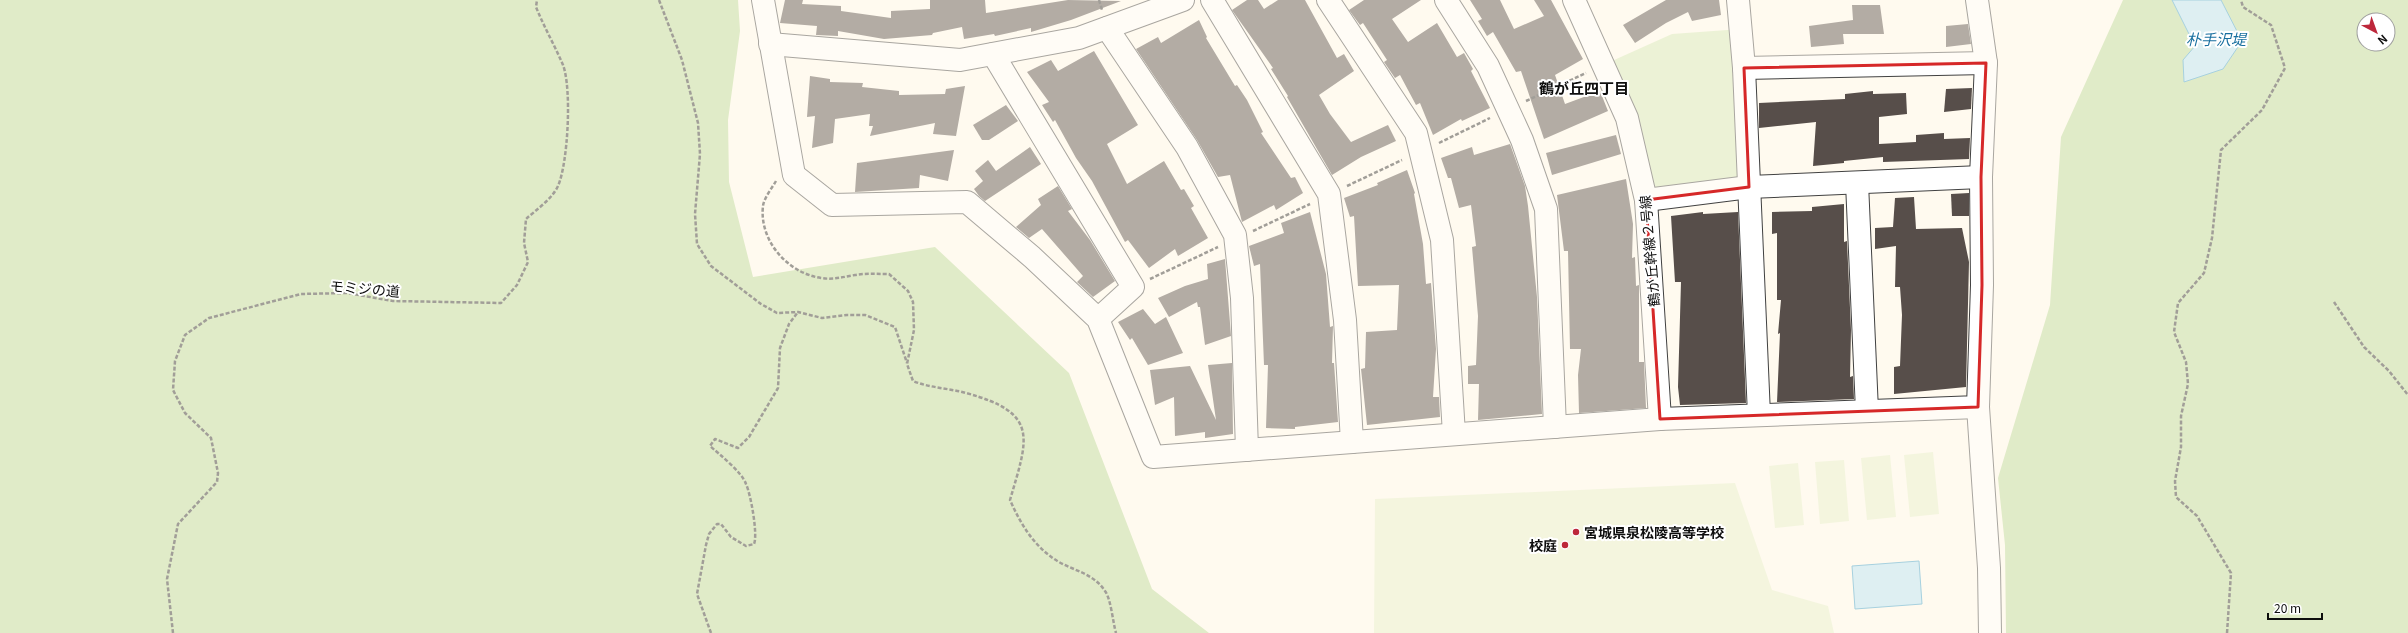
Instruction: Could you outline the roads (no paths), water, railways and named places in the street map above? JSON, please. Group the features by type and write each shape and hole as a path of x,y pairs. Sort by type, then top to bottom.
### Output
{"street":[{"path":"763,0 794,175 832,206 967,202 1032,257 1098,319 1153,457 1660,419 1978,407"},
{"path":"770,44 960,60 1080,38 1183,0"},
{"path":"1212,0 1329,194 1344,320 1352,442"},
{"path":"1328,0 1416,133 1442,240 1454,434"},
{"path":"1446,0 1488,66 1522,140 1546,209 1555,427"},
{"name":"鶴が丘幹線２号線","path":"1574,0 1627,118 1646,200 1660,419"},
{"path":"1738,0 1744,68 1759,415"},
{"path":"1977,0 1986,63 1980,177 1982,285 1978,407 1989,568 1990,633"},
{"path":"1107,28 1187,147 1236,239 1242,298 1247,450"},
{"path":"993,54 1133,287 1098,319"},
{"path":"1744,68 1986,63"},
{"path":"1646,200 1749,187 1980,177"},
{"path":"1857,183 1867,411"}],"water":[{"name":"朴手沢堤","path":"2172,0 2221,0 2242,41 2223,69 2184,82 2183,60 2195,46"},
{"path":"1919,561 1922,604 1855,609 1852,566"}],"place":[{"name":"宮城県泉松陵高等学校","path":"1576,532"},
{"name":"校庭","path":"1565,545"}],"district":[{"name":"鶴が丘四丁目","path":"1584,87"}]}
